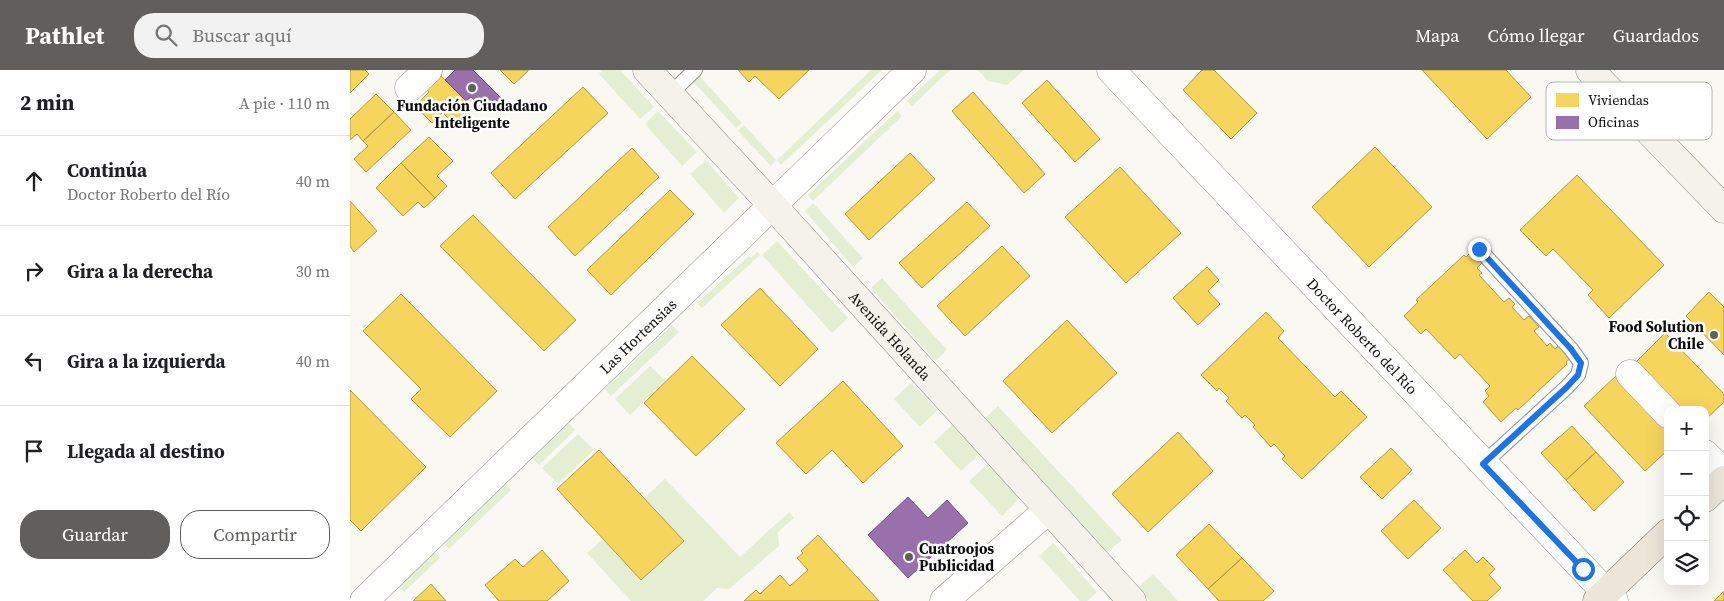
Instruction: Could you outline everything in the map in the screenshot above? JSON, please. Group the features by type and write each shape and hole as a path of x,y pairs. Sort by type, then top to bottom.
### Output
{"main road":[{"path":"1707,496 1724,480"},
{"path":"1605,598 1664,537"}],"street":[{"name":"Avenida Holanda","path":"647,70 1132,601"},
{"name":"Las Hortensias","path":"364,601 912,70"},
{"name":"Doctor Roberto del Río","path":"1111,70 1483,464 1605,598"},
{"path":"1590,70 1602,82"},
{"path":"1657,140 1724,209"},
{"path":"1630,374 1664,410"},
{"path":"1709,458 1724,473"},
{"path":"944,601 1048,510"}],"lane":[{"path":"670,94 696,70"},
{"path":"1479,249 1571,349 1581,363 1578,375 1567,387 1483,464"}],"green space":[{"path":"603,70 620,70 654,107 640,119 599,74"},
{"path":"871,70 882,70 781,165 777,160"},
{"path":"940,70 950,70 912,106 907,101"},
{"path":"978,70 1024,70 1007,85 988,81"},
{"path":"695,71 742,123 736,128 689,77"},
{"path":"658,111 697,152 682,166 645,124"},
{"path":"897,111 902,116 813,201 808,195"},
{"path":"744,125 776,160 771,166 738,131"},
{"path":"706,160 739,198 724,213 690,174"},
{"path":"813,203 863,258 853,267 805,211"},
{"path":"777,241 848,318 832,333 762,255"},
{"path":"757,252 760,255 702,308 697,303 749,256 751,258"},
{"path":"882,278 947,350 935,361 871,288"},
{"path":"672,325 679,332 611,396 605,389"},
{"path":"650,366 666,381 630,415 615,399"},
{"path":"911,383 938,410 920,427 894,399"},
{"path":"998,406 1122,540 1107,552 985,418"},
{"path":"568,422 575,430 539,465 531,457"},
{"path":"952,425 980,454 961,471 934,442"},
{"path":"578,434 594,450 558,484 542,468"},
{"path":"989,463 1021,497 1002,516 969,481"},
{"path":"665,479 740,557 789,512 794,518 778,532 779,546 729,589 717,588 703,601 631,601 587,553 603,539 641,580 683,541 644,498"},
{"path":"504,482 511,490 449,549 442,541"},
{"path":"1053,543 1097,592 1087,601 1080,601 1039,556"},
{"path":"432,549 440,558 404,592 396,585"},
{"path":"1153,574 1178,601 1150,601 1138,588"}],"building: Viviendas":[{"path":"350,70 365,70 369,74 350,93"},
{"path":"500,70 528,70 528,71 514,84"},
{"path":"738,70 809,70 779,99 755,76 749,82"},
{"path":"1202,70 1214,70 1257,113 1231,139 1183,90"},
{"path":"1422,70 1506,70 1531,97 1487,139"},
{"path":"439,74 474,108 456,126 444,114 448,110 446,109 432,123 415,106 429,92 425,88"},
{"path":"1047,80 1100,139 1075,162 1022,103"},
{"path":"583,87 608,113 515,199 491,173"},
{"path":"973,92 1045,174 1024,193 952,111"},
{"path":"376,94 394,112 363,141 357,134 350,140 350,119"},
{"path":"394,112 411,130 366,172 354,159 368,146 363,141"},
{"path":"429,137 453,161 437,176 447,186 435,198 401,163"},
{"path":"1375,147 1432,207 1369,267 1312,207"},
{"path":"632,148 659,177 575,256 548,227"},
{"path":"910,153 935,179 869,240 845,214"},
{"path":"401,163 435,198 424,208 418,202 403,216 376,188"},
{"path":"1120,167 1181,233 1126,283 1065,217"},
{"path":"1577,175 1664,265 1609,318 1588,295 1593,290 1553,249 1546,256 1520,230"},
{"path":"670,190 694,214 611,295 587,270"},
{"path":"350,201 377,231 354,252 350,246"},
{"path":"967,202 990,226 922,288 899,263"},
{"path":"473,215 576,320 544,351 440,246"},
{"path":"1002,246 1030,276 965,336 937,306"},
{"path":"1471,252 1482,263 1477,268 1482,273 1479,275 1504,302 1509,298 1515,304 1512,307 1524,320 1529,316 1539,327 1534,331 1547,346 1550,343 1555,349 1560,344 1572,357 1518,410 1516,408 1501,422 1483,402 1489,396 1485,391 1490,386 1460,354 1455,359 1426,329 1421,334 1404,316 1418,302 1416,300 1464,255 1466,257"},
{"path":"1207,267 1219,280 1208,291 1220,304 1198,325 1173,298"},
{"path":"760,288 818,349 780,386 721,325"},
{"name":"Food Solution Chile","path":"1709,292 1724,307 1724,355 1686,316"},
{"path":"401,294 497,391 450,437 411,399 421,389 363,331"},
{"path":"1266,312 1284,331 1278,338 1335,397 1341,391 1367,417 1302,479 1282,459 1285,456 1274,444 1271,447 1253,427 1255,425 1245,415 1242,418 1226,401 1229,398 1219,388 1217,391 1201,375"},
{"path":"1067,320 1117,373 1052,433 1003,381"},
{"path":"1665,333 1724,394 1724,402 1709,416 1709,406 1678,406 1636,362"},
{"path":"692,356 745,409 696,456 644,403"},
{"path":"1617,375 1664,426 1664,454 1645,471 1584,406"},
{"path":"843,381 903,446 863,483 832,450 806,474 776,443"},
{"path":"350,390 426,467 361,531 350,520"},
{"path":"1572,426 1596,452 1566,480 1541,453"},
{"path":"1178,432 1213,471 1148,532 1112,494"},
{"path":"1391,448 1412,470 1382,499 1360,477"},
{"path":"599,450 684,541 641,580 557,489"},
{"path":"1596,452 1624,482 1594,511 1566,480"},
{"path":"1414,500 1441,528 1408,559 1381,531"},
{"path":"1209,524 1242,558 1208,589 1176,555"},
{"path":"818,535 879,601 744,601 756,590 760,594 780,575 790,586 808,570 797,558 803,553 801,551"},
{"path":"542,550 569,581 547,601 499,601 485,585 515,559 523,567"},
{"path":"1465,550 1477,563 1483,557 1495,569 1489,575 1501,588 1487,601 1473,601 1443,570"},
{"path":"1242,558 1274,591 1263,601 1219,601 1208,589"},
{"path":"431,584 446,601 413,601"},
{"path":"1724,591 1724,601 1714,601"}],"building: Oficinas":[{"name":"Fundación Ciudadano Inteligente","path":"455,70 473,70 501,98 487,113 471,97 466,101 445,80"},
{"name":"Cuatroojos Publicidad","path":"908,497 928,518 947,500 968,523 908,578 868,535"}],"place":[{"name":"Fundación Ciudadano Inteligente","path":"472,88"},
{"name":"Food Solution Chile","path":"1714,335"},
{"name":"Cuatroojos Publicidad","path":"909,557"}],"route":[{"path":"1479,249 1571,349 1581,363 1578,375 1567,387 1483,464 1583,569"}]}
